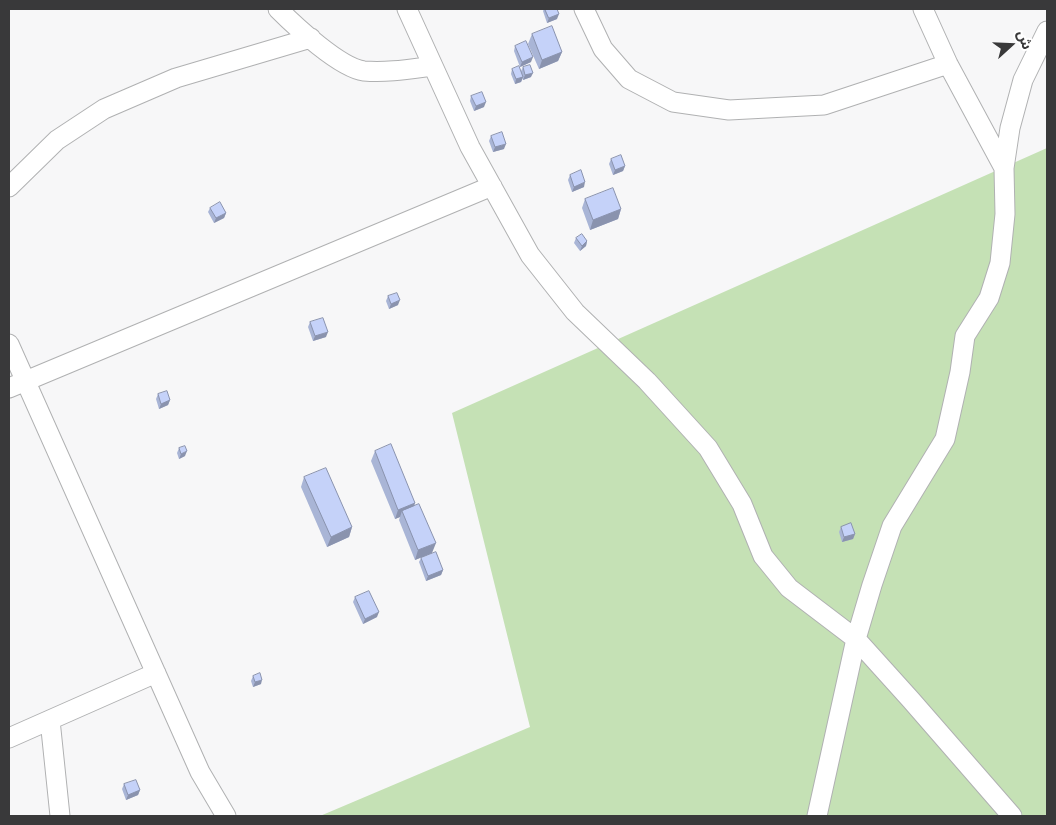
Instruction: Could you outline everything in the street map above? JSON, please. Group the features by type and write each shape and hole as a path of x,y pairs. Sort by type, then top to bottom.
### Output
{"street":[{"path":"278,9 334,57 362,70 389,72 433,66"},
{"path":"407,9 470,147 530,255 575,312 647,380 708,448 742,504 763,556 789,588 856,639 1012,816"},
{"path":"584,9 603,49 629,79 673,102 729,110 824,105 948,64"},
{"path":"923,9 948,64 1004,168"},
{"path":"817,816 856,639 872,585 892,526 945,439 960,372 965,336 989,298 1000,263 1005,214 1004,168 1010,128 1023,80 1047,31"},
{"path":"9,187 57,140 104,109 176,78 311,38"},
{"path":"17,385 492,186"},
{"path":"9,344 17,385 156,673 200,772 226,816"},
{"path":"9,738 156,673"},
{"path":"50,720 60,816"}],"green space":[{"path":"1047,148 1047,816 320,816 530,727 452,413"}],"building":[{"path":"545,9 557,9 559,14 549,18"},
{"path":"552,26 562,52 542,60 532,34"},
{"path":"526,41 533,57 522,62 515,46"},
{"path":"530,65 533,73 525,75 523,67"},
{"path":"519,66 523,77 516,79 512,69"},
{"path":"482,92 486,102 476,106 471,96"},
{"path":"502,132 506,144 495,147 491,136"},
{"path":"621,155 625,166 615,170 611,159"},
{"path":"581,170 585,182 574,187 570,175"},
{"path":"613,188 621,209 593,220 585,199"},
{"path":"220,202 226,213 216,218 210,208"},
{"path":"582,234 587,241 582,246 576,238"},
{"path":"397,293 400,300 391,304 388,296"},
{"path":"323,318 328,332 315,336 310,322"},
{"path":"167,391 170,400 161,404 158,394"},
{"path":"391,444 415,503 398,510 375,451"},
{"path":"185,446 187,451 181,454 179,448"},
{"path":"326,468 352,527 331,537 304,477"},
{"path":"419,504 436,543 418,550 402,511"},
{"path":"851,523 855,534 844,537 841,527"},
{"path":"436,552 443,570 428,576 421,558"},
{"path":"369,591 379,612 365,619 355,597"},
{"path":"260,673 262,680 255,682 253,676"},
{"path":"136,780 140,790 128,795 124,784"}]}
